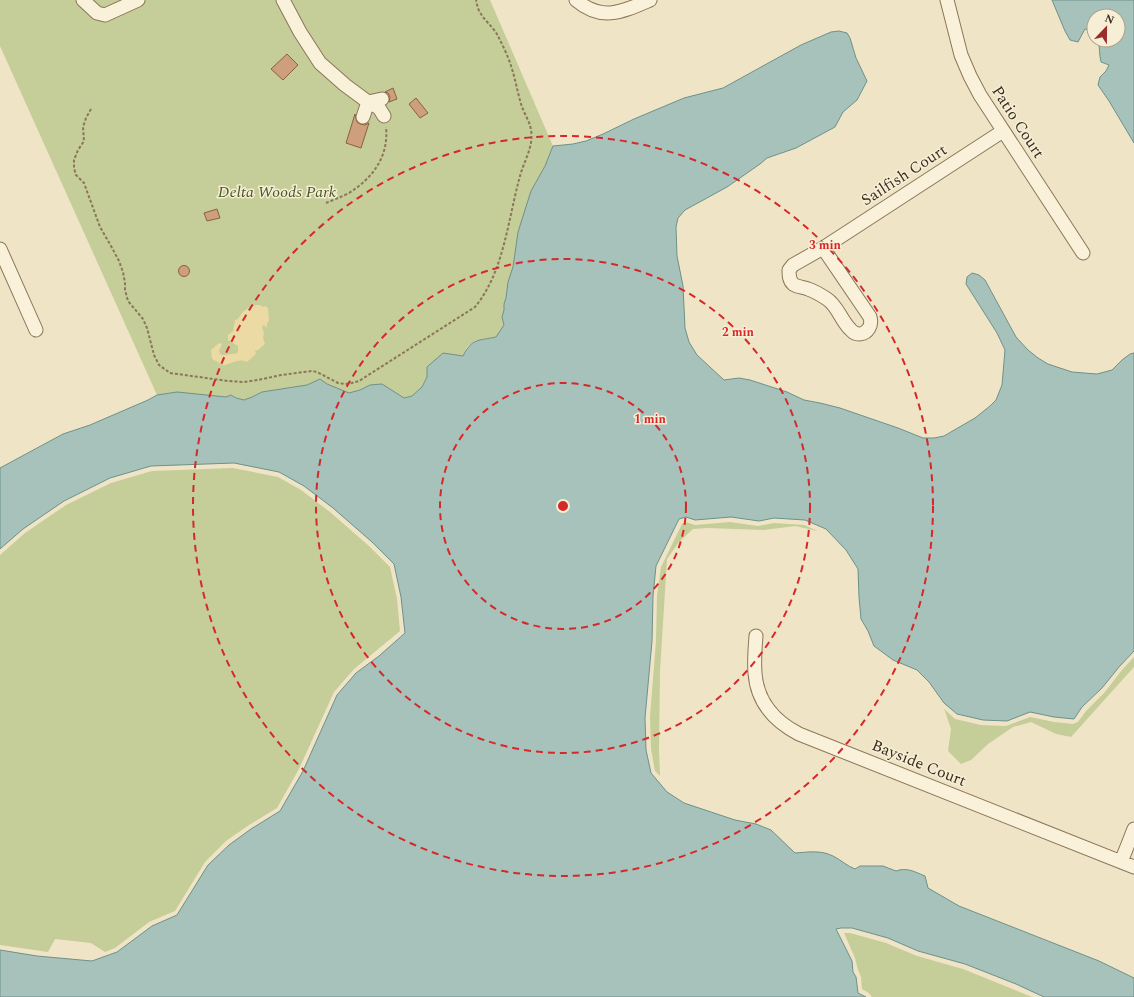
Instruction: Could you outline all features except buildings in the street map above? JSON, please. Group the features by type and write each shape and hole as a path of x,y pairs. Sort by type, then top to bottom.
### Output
{"street":[{"path":"83,0 97,12 105,15 138,0"},
{"path":"283,0 300,32 320,63 345,85 379,108 384,116"},
{"path":"576,0 583,6 593,11 615,14 626,11 650,0"},
{"name":"Patio Court","path":"947,0 961,55 980,96 1083,253"},
{"path":"368,102 382,99"},
{"path":"363,117 368,102"},
{"name":"Sailfish Court","path":"823,248 870,317 870,328 863,334 851,332 832,303 826,298 809,289 793,284 789,278 789,270 793,265 823,248 1003,131"},
{"path":"0,249 36,330"},
{"name":"Bayside Court","path":"756,636 755,673 761,699 768,710 787,728 1134,867"},
{"path":"1121,862 1134,830"}],"path":[{"path":"91,109 83,127 84,141 74,160 74,168 76,175 84,183 100,227 119,261 126,283 125,290 128,301 143,319 148,328 154,355 159,366 170,373 228,381 244,382 312,371 338,383 352,383 475,308 486,292 499,258 517,188 531,145 532,136 531,128 523,108 512,68 504,48 497,33 480,13 476,0"},
{"path":"326,203 348,193 362,183 379,164 387,141 384,116"}],"green space":[{"name":"Delta Woods Park","path":"0,0 490,0 553,146 518,232 513,267 508,282 502,317 504,325 496,337 475,341 467,347 463,356 427,377 422,387 412,396 404,398 395,393 370,385 354,393 349,393 334,388 320,379 307,385 262,392 244,400 231,395 226,397 177,392 157,395 0,46"},
{"path":"233,468 278,477 301,490 330,512 369,546 390,567 397,599 400,631 354,669 334,692 299,769 277,808 226,841 205,862 175,911 149,922 115,948 105,952 91,943 55,939 48,952 0,945 0,555 25,533 66,505 111,483 152,471"},
{"path":"686,522 695,525 730,522 758,526 774,523 804,525 818,531 795,526 764,530 708,528 693,529 679,542 667,559 660,671 660,776 655,771 651,749 650,717 656,641 657,596 661,567 682,524"},
{"path":"1134,657 1134,667 1071,737 1056,734 1031,722 1013,727 988,744 971,760 961,764 948,751 951,729 943,708 955,719 981,725 1006,726 1030,717 1073,724 1078,722"},
{"path":"844,933 850,933 886,943 917,956 963,969 1032,997 872,997 869,993 862,989 861,977 855,958"}],"sand":[{"path":"256,305 263,307 265,306 268,308 269,321 267,323 267,328 264,325 262,327 265,344 255,351 256,354 247,362 239,361 224,365 212,359 211,350 219,343 222,344 219,351 222,355 235,354 238,352 238,346 228,340 228,335 233,331 235,320 238,319 241,314 250,307"}],"water":[{"path":"1052,0 1134,0 1134,143 1098,85 1100,77 1109,65 1101,62 1099,48 1126,48 1126,8 1086,8 1086,29 1078,42 1070,40"},
{"path":"839,31 847,33 850,38 856,58 867,81 857,100 843,112 835,127 796,148 767,158 727,187 685,210 678,218 676,227 677,256 683,286 685,328 689,342 697,355 724,380 739,378 750,380 787,392 804,400 840,408 923,438 944,436 975,418 996,400 1002,385 1005,350 997,333 966,284 967,277 972,273 979,275 985,280 1016,337 1028,350 1048,364 1072,372 1097,374 1112,370 1122,360 1134,353 1134,651 1102,688 1082,707 1074,719 1030,712 1007,721 983,720 957,714 944,703 929,682 917,670 893,660 874,646 861,619 858,569 846,550 826,529 805,520 774,518 759,521 731,517 695,520 686,517 679,519 656,566 653,596 652,641 645,718 646,750 651,773 667,792 684,803 735,820 756,824 771,830 795,853 814,852 828,854 855,869 860,866 883,866 896,871 911,870 925,876 928,888 959,906 1099,961 1134,978 1134,997 1044,997 1016,984 965,964 918,951 888,938 852,928 841,928 836,929 852,961 858,993 866,997 0,997 0,950 37,956 92,961 117,952 152,926 177,915 208,865 229,845 280,811 303,771 337,695 356,673 379,656 405,633 401,597 394,564 372,542 333,508 304,486 279,472 234,463 151,466 110,478 64,501 23,529 0,549 0,468 63,434 90,425 157,395 177,392 226,397 231,395 244,400 262,392 307,385 320,379 327,384 349,393 370,385 382,384 404,398 412,396 422,387 427,377 427,367 443,353 463,356 469,346 476,341 496,337 504,325 502,317 508,282 513,267 518,232 531,191 545,166 553,146 586,141 684,98 723,88 801,45 831,32"}]}
